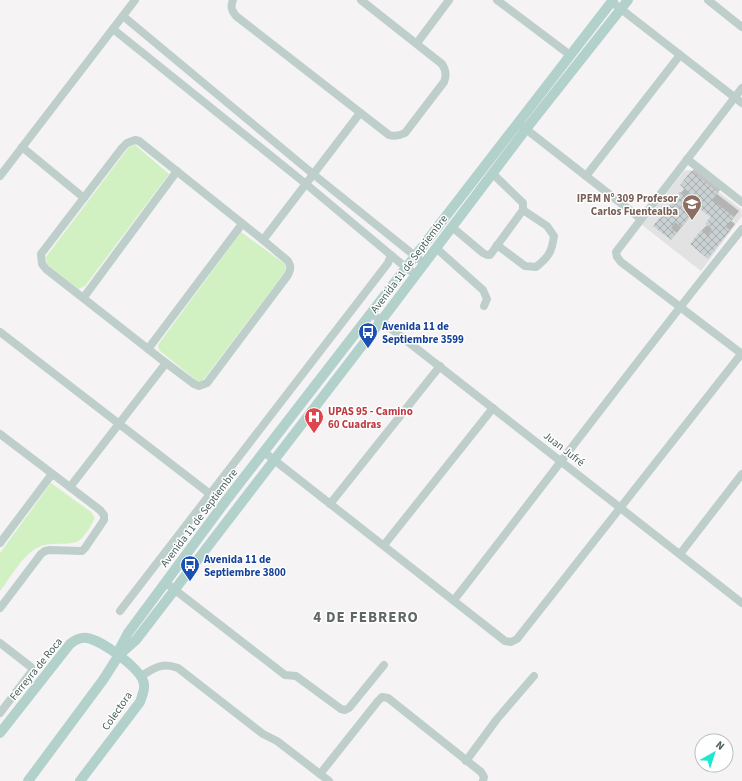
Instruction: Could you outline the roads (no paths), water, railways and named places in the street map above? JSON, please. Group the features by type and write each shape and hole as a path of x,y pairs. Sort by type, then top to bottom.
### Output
{"main road":[{"name":"Avenida 11 de Septiembre","path":"119,655 120,648 125,637 264,452 415,256 628,0"},
{"name":"Avenida 11 de Septiembre","path":"28,781 103,680 119,655 136,640 425,264 492,174 522,126 570,55 613,1"},
{"name":"Ferreyra de Roca","path":"0,733 70,644 76,639 86,638 94,640 119,655"},
{"path":"119,655 141,676"},
{"name":"Colectora","path":"80,781 140,702 144,693 144,683 141,676"}],"street":[{"path":"0,176 135,0"},
{"path":"234,0 231,5 232,11 236,16 360,113 389,135 394,137 405,133 444,82 446,70 442,64 417,43 361,0"},
{"path":"417,43 449,0"},
{"path":"497,0 570,55"},
{"path":"708,0 742,27"},
{"path":"613,1 742,103"},
{"path":"123,16 313,174 425,264"},
{"path":"113,29 416,274"},
{"path":"586,176 680,55"},
{"path":"264,452 505,641 511,642 517,639 742,354 617,257 616,252 742,88"},
{"path":"263,240 360,113"},
{"path":"522,126 641,219"},
{"path":"131,141 139,141 177,171 263,240 288,261 290,265 288,275 207,383 199,386 166,364 84,297 46,269 40,258 41,254 122,148 131,141"},
{"path":"22,147 84,198"},
{"path":"687,159 742,202"},
{"path":"84,297 177,171"},
{"path":"452,227 487,256 490,255 498,245 523,210 523,203 492,174"},
{"path":"498,245 525,266 536,266 545,260 552,249 554,236 547,226 523,210"},
{"path":"148,349 242,224"},
{"path":"454,600 742,229"},
{"path":"436,248 483,290 487,299 484,306"},
{"path":"120,611 388,263 391,255"},
{"name":"Juan Jufré","path":"371,313 742,602"},
{"path":"0,332 210,494"},
{"path":"70,487 120,425 166,364"},
{"path":"330,504 440,366"},
{"path":"384,545 493,408"},
{"path":"0,434 100,510 104,515 103,524 82,551 50,550 40,554 0,608"},
{"path":"0,543 52,474"},
{"path":"680,554 742,474"},
{"path":"166,582 285,675 296,676 341,709 345,710 349,708 384,664"},
{"path":"0,643 31,667 32,671 0,713"},
{"path":"141,676 158,666 178,668 263,734 277,741 329,781"},
{"path":"466,761 497,719 534,676"},
{"path":"320,774 382,697 388,698 481,772 484,777 483,781"}],"place":[{"name":"IPEM N° 309 Profesor Carlos Fuentealba","path":"692,221"},
{"name":"Avenida 11 de Septiembre 3599","path":"368,349"},
{"name":"UPAS 95 - Camino 60 Cuadras","path":"314,434"},
{"name":"Avenida 11 de Septiembre 3800","path":"190,582"}],"district":[{"name":"4 DE FEBRERO","path":"366,617"}]}
